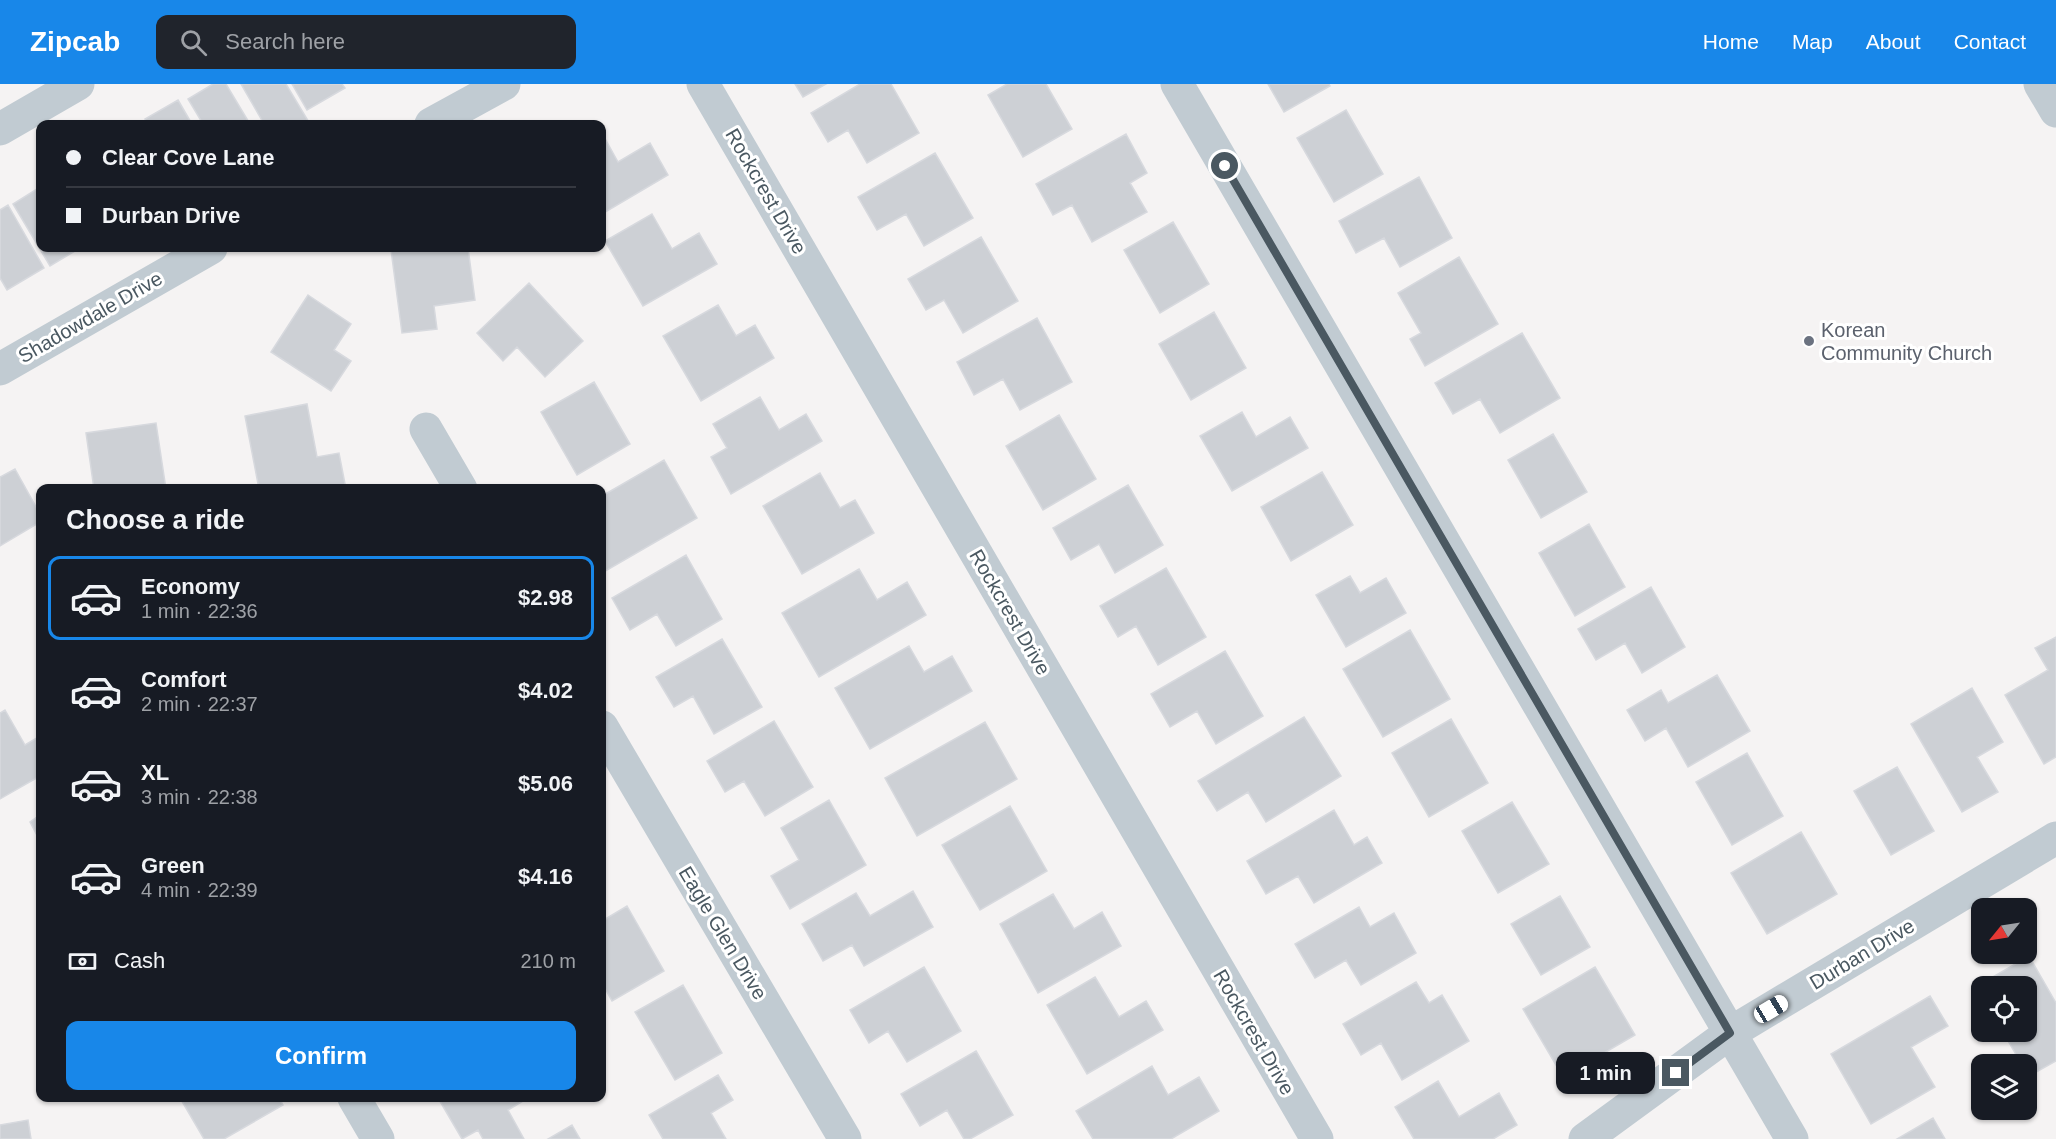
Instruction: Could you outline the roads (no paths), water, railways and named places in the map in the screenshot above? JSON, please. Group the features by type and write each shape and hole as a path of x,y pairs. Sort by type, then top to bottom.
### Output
{"street":[{"path":"0,129 45,92 78,84"},
{"path":"438,120 504,84"},
{"name":"Rockcrest Drive","path":"703,84 1317,1139"},
{"path":"1177,84 1792,1139"},
{"path":"2040,84 2056,111"},
{"name":"Shadowdale Drive","path":"0,369 204,252"},
{"path":"426,429 458,484"},
{"name":"Eagle Glen Drive","path":"606,734 844,1139"},
{"name":"Durban Drive","path":"1585,1139 1730,1033 2056,838"},
{"path":"356,1102 378,1139"}],"place":[{"name":"Korean Community Church","path":"1809,341"}]}
